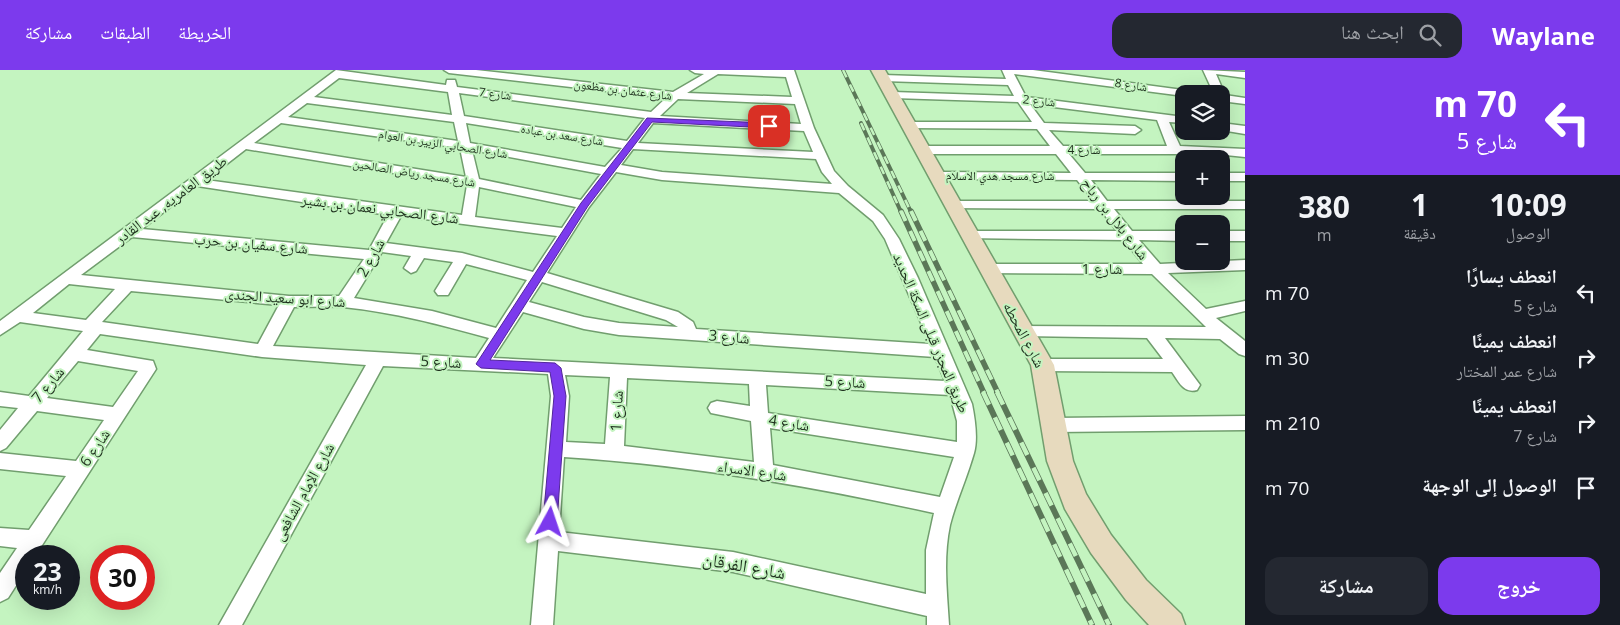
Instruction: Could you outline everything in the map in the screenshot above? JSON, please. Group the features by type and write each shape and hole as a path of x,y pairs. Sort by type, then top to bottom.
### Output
{"street":[{"path":"448,70 454,89 473,182 473,194 468,220"},
{"name":"شارع عثمان بن مظعون","path":"448,70 674,96 799,100"},
{"path":"695,70 789,72"},
{"path":"931,70 938,80"},
{"path":"970,70 978,81"},
{"path":"1115,70 1118,83"},
{"path":"1209,70 1245,75"},
{"path":"1209,70 1216,85"},
{"path":"481,364 584,205 629,145 651,118 674,96 715,71"},
{"name":"شارع 7","path":"340,72 651,118 808,128"},
{"name":"طريق العامريه, عبد القادر","path":"0,329 340,72"},
{"name":"طريق المجزر قبلى السكة الحديد","path":"789,72 808,128 828,172 843,189 868,208 886,228 911,278 968,420 966,451 940,526 937,547 938,616"},
{"name":"شارع 8","path":"884,81 978,81 1009,74 1059,86 1118,83 1175,91"},
{"name":"شارع بلال بن رباح","path":"1009,74 1019,99 1039,126 1061,150 1155,269 1202,316 1245,350"},
{"name":"شارع 2","path":"884,81 1019,99 1059,86 1175,118"},
{"name":"شارع المحطه","path":"884,81 1042,365 1060,461 1075,500 1112,559 1136,590 1170,625"},
{"path":"1230,98 1245,101"},
{"name":"شارع سعد بن عباده","path":"305,99 460,119 629,145 821,156"},
{"path":"1161,116 1175,150"},
{"name":"شارع الصحابي الزبير بن العوام","path":"278,119 670,177 843,189"},
{"path":"910,125 1039,126 1136,130"},
{"path":"1230,128 1245,130"},
{"name":"شارع مسجد رياض الصالحين","path":"243,145 473,182 584,205"},
{"name":"شارع 4","path":"923,150 1175,150"},
{"name":"شارع 4","path":"1230,151 1245,153"},
{"name":"شارع مسجد هدي الاسلام","path":"937,176 1175,177"},
{"path":"1230,177 1245,177"},
{"name":"شارع الصحابي نعمان بن بشير","path":"194,182 566,233"},
{"path":"953,205 1245,205"},
{"name":"شارع 2","path":"343,302 376,251 397,211"},
{"name":"شارع سفيان بن حرب","path":"128,232 420,253 462,258 538,277 672,316 687,326 690,334"},
{"path":"970,235 1175,236"},
{"path":"1230,236 1245,236"},
{"path":"411,268 420,253"},
{"path":"443,291 462,258"},
{"name":"شارع 1","path":"988,269 1155,269 1245,265"},
{"name":"شارع ابو سعيد الجندى","path":"66,279 289,300 343,302 412,313 500,335"},
{"name":"شارع 7","path":"0,443 74,354 127,285"},
{"path":"262,351 289,300"},
{"name":"شارع 3","path":"520,305 551,315 602,326 690,334 941,351"},
{"path":"1202,316 1245,306"},
{"name":"شارع 5","path":"17,316 262,351 378,359 956,388"},
{"path":"1023,330 1223,333"},
{"path":"1152,333 1191,385"},
{"name":"شارع 6","path":"0,591 148,369 147,366 74,354"},
{"name":"شارع الإمام الشافعى","path":"230,625 378,359"},
{"path":"1042,365 1177,366"},
{"path":"542,625 560,396 555,368"},
{"name":"شارع 1","path":"614,452 619,371"},
{"path":"757,378 764,473"},
{"path":"0,399 117,415"},
{"name":"شارع 4","path":"717,408 760,417 966,451"},
{"path":"1054,425 1245,423"},
{"name":"شارع الاسراء","path":"556,449 614,452 764,473 824,482 947,507"},
{"path":"0,461 81,470"},
{"path":"0,537 34,540"},
{"name":"شارع الفرقان","path":"549,540 733,562 938,616"}],"railway":[{"path":"843,70 911,212"},
{"path":"861,123 901,212"},
{"path":"901,211 984,393"},
{"path":"911,211 998,393"},
{"path":"983,392 1092,625"},
{"path":"997,392 1109,625"}],"route":[{"path":"550,522 560,396 560,386 555,368 481,364 584,205 608,171 650,119 769,126"}]}
